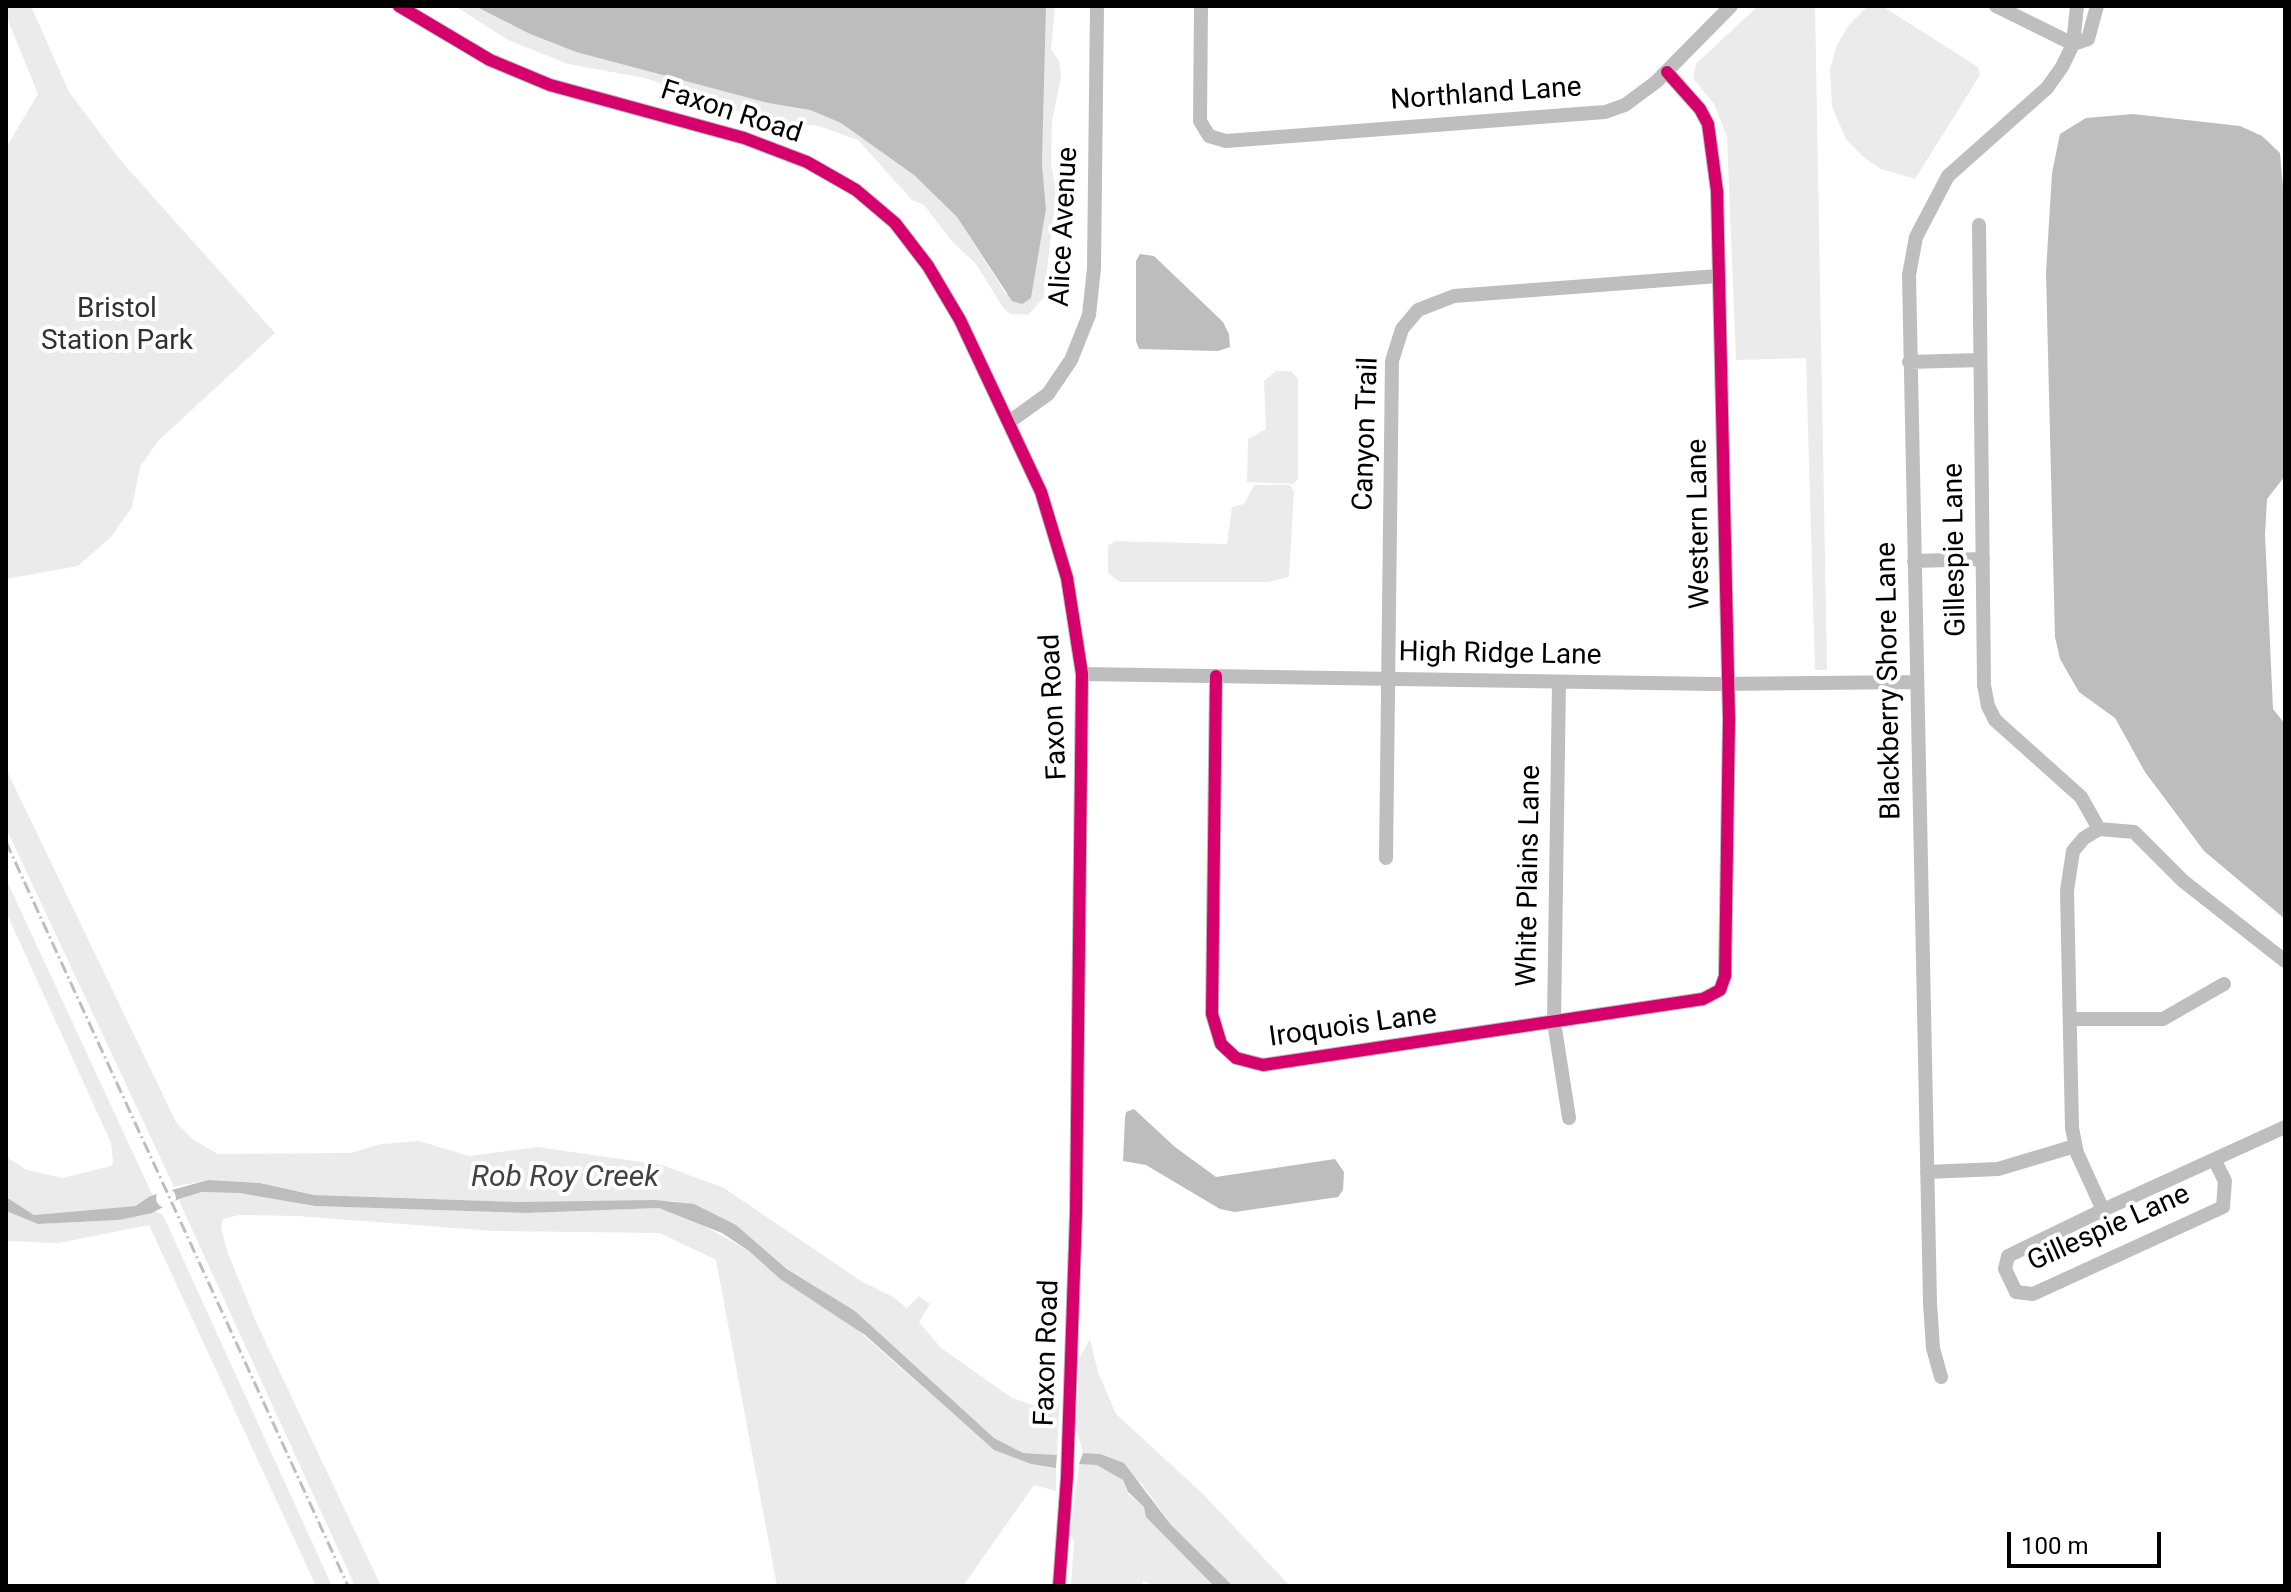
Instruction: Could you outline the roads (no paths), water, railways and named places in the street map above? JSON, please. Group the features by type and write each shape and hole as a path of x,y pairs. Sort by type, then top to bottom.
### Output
{"street":[{"name":"Faxon Road","path":"399,6 490,60 550,85 744,138 807,162 856,190 895,223 928,266 960,320 1041,492 1067,578 1082,674 1076,1213 1067,1477 1059,1586"},
{"name":"Alice Avenue","path":"1009,422 1048,394 1071,360 1089,315 1094,268 1097,6"},
{"name":"Northland Lane","path":"1201,6 1199,114 1207,134 1226,141 1605,112 1639,97 1731,6"},
{"path":"1996,6 2073,44"},
{"name":"Blackberry Shore Lane","path":"1941,1377 1932,1337 1927,1172 1909,275 1916,237 1930,205 1948,176 2047,88 2062,67 2073,44 2077,6"},
{"name":"Blackberry Shore Lane","path":"2073,44 2088,39 2097,6"},
{"name":"Western Lane","path":"1667,72 1700,109 1713,141 1728,684 1727,923 1725,976 1720,990"},
{"name":"Gillespie Lane","path":"1979,225 1984,685 1988,706 1995,720 2081,797 2099,829 2078,843 2068,873 2075,1146 2103,1210"},
{"name":"Canyon Trail","path":"1386,858 1392,361 1402,329 1418,310 1454,296 1718,276"},
{"path":"1909,362 1980,360"},
{"path":"1914,561 1983,559"},
{"name":"High Ridge Lane","path":"1082,674 1728,684 1916,682"},
{"name":"Iroquois Lane","path":"1216,676 1212,1014 1216,1034 1228,1053 1243,1062 1263,1065 1703,999 1720,990"},
{"name":"White Plains Lane","path":"1559,682 1554,1022 1569,1118"},
{"path":"2099,829 2134,832 2183,881 2285,961"},
{"path":"2070,1019 2163,1019 2224,984"},
{"name":"Gillespie Lane","path":"2215,1161 2225,1181 2223,1207 2033,1294 2016,1292 2005,1269 2008,1256 2285,1127"},
{"path":"1927,1172 1998,1169 2075,1146"}],"railway":[{"path":"6,842 348,1586"}],"park label":[{"name":"Bristol Station Park","path":"117,326"}],"water label":[{"name":"Rob Roy Creek","path":"565,1178"}]}
